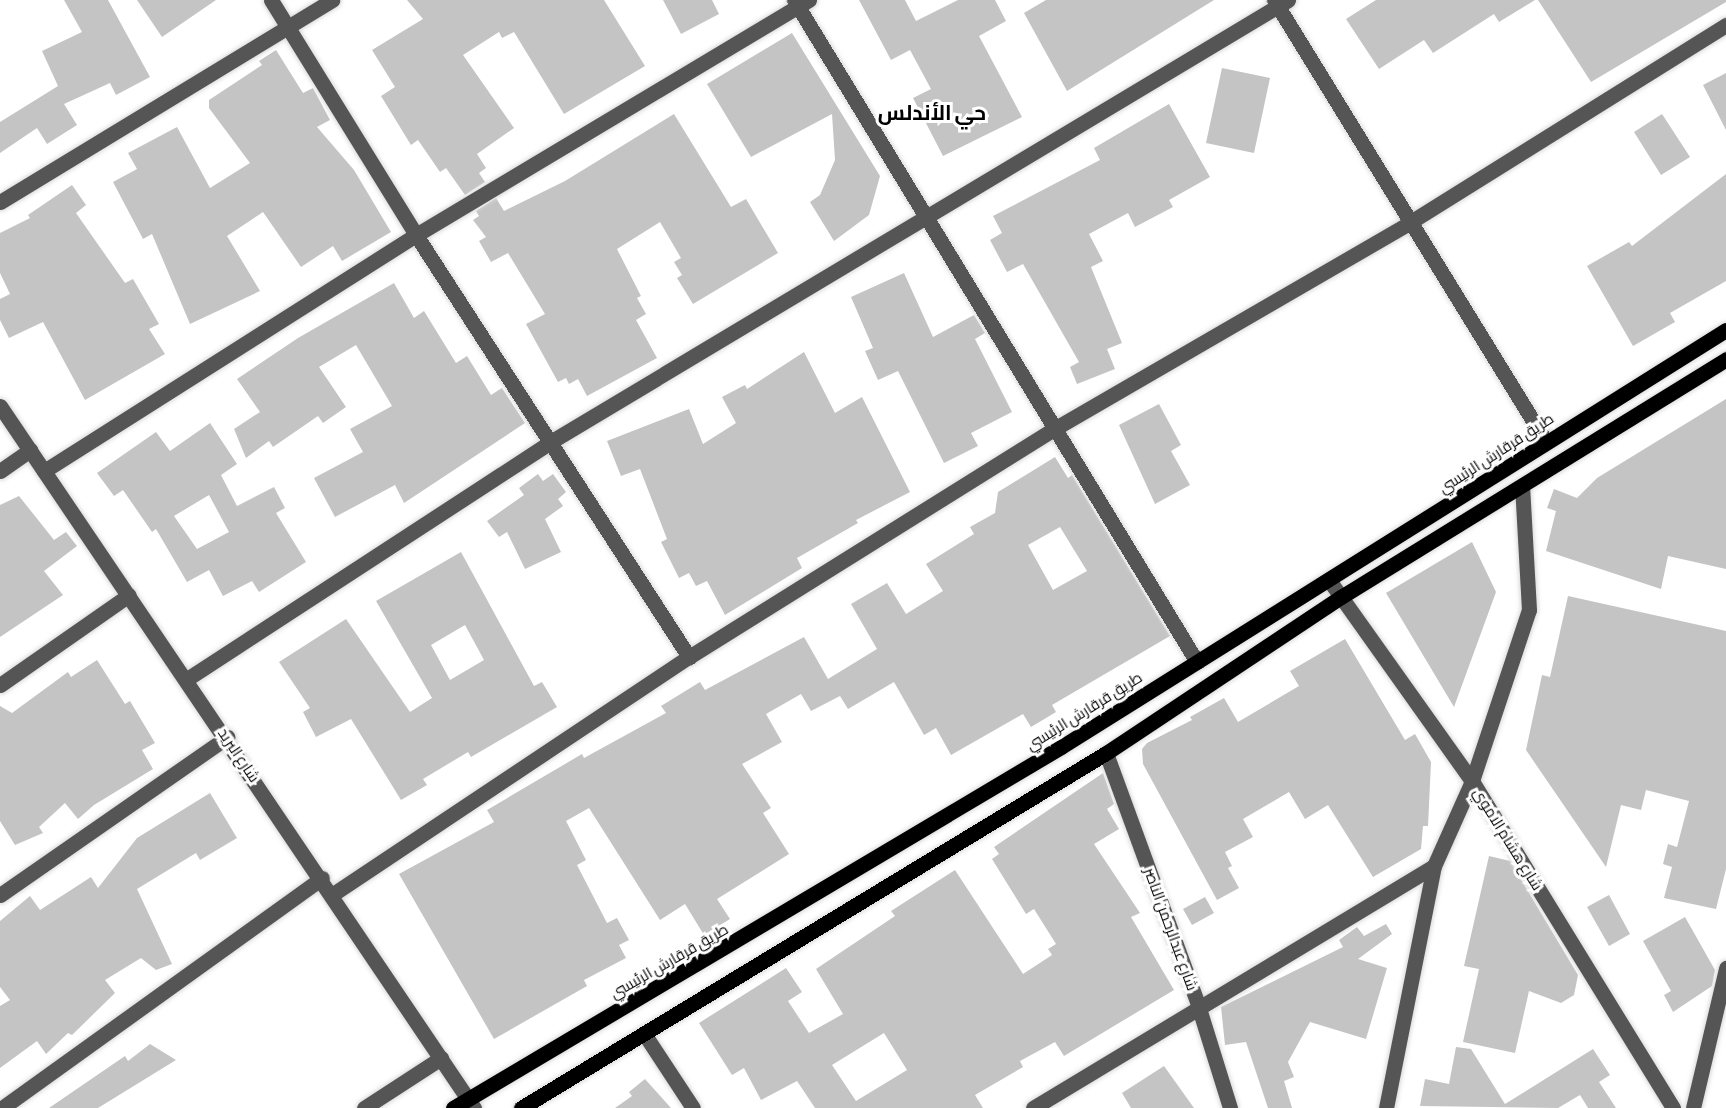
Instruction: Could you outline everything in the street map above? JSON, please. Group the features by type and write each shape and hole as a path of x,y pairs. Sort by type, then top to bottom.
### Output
{"main road":[{"name":"طريق قرقارش الرئيسي","path":"453,1108 471,1103 859,870 1197,662 1726,330"},
{"path":"521,1108 645,1035 1106,753 1341,597 1726,359"}],"street":[{"path":"271,0 417,235 552,441 689,657"},
{"path":"0,202 332,0"},
{"path":"44,471 417,235 800,2 926,218 1197,662"},
{"path":"187,680 552,441 926,218 1280,2 1408,224 1545,442"},
{"path":"333,894 689,657 1054,429 1408,224 1726,25"},
{"name":"شارع البريد","path":"0,406 227,737 471,1103"},
{"path":"0,471 30,450"},
{"path":"1386,1108 1434,867 1472,781 1529,610 1522,486"},
{"name":"شارع هشام الاموي","path":"1329,579 1472,781 1673,1108"},
{"path":"0,685 129,595"},
{"path":"0,895 227,737"},
{"name":"شارع عبدالرحمن الناصر","path":"1106,753 1198,1005 1230,1108"},
{"path":"1033,1108 1198,1005 1434,867"},
{"path":"2,1108 322,878"},
{"path":"1693,1108 1726,968"},
{"path":"645,1035 693,1108"},
{"path":"364,1108 441,1058"}],"building":[{"path":"64,0 108,0 150,77 116,95 110,83 64,104 77,125 47,144 37,128 0,153 0,122 58,86 42,51 82,32"},
{"path":"137,0 216,0 162,37"},
{"path":"407,0 604,0 645,66 564,114 514,32 502,38 499,32 463,55 514,128 477,154 486,168 479,173 485,182 465,195 446,168 440,172 418,140 411,145 381,96 395,87 372,50 423,19"},
{"path":"663,0 712,0 719,14 681,34"},
{"path":"859,0 905,0 916,21 958,0 995,0 1006,21 979,36 1022,117 943,156 913,98 931,89 910,50 891,60"},
{"path":"1046,0 1214,0 1067,91 1024,13"},
{"path":"1376,0 1535,0 1499,22 1494,14 1433,53 1424,40 1379,69 1346,19"},
{"path":"1538,0 1726,0 1726,2 1591,82"},
{"path":"792,33 880,176 869,215 834,241 810,202 820,195 835,160 832,114 751,157 707,84"},
{"path":"276,50 303,93 313,88 330,120 317,127 354,170 391,232 342,261 333,246 301,267 263,212 227,236 260,291 190,324 152,234 143,239 113,182 137,169 128,153 177,127 210,188 250,163 209,108 209,100 262,65 259,61"},
{"path":"1222,68 1270,78 1254,153 1206,143"},
{"path":"1726,73 1726,130 1703,85"},
{"path":"1169,104 1210,177 1169,200 1173,207 1135,227 1128,213 1089,234 1103,261 1091,267 1122,343 1107,349 1115,369 1077,384 1070,367 1079,362 1023,264 1007,272 990,240 1002,233 993,216 1100,160 1094,148"},
{"path":"674,114 731,207 746,199 778,253 693,304 677,278 682,275 674,262 681,258 660,222 617,249 641,296 637,298 646,314 636,320 657,358 587,396 578,379 569,384 566,378 558,382 526,324 545,314 508,253 491,262 479,241 486,237 473,220 479,216 476,211 496,198 504,211 565,181"},
{"path":"1662,114 1690,157 1661,175 1634,132"},
{"path":"1726,174 1726,281 1670,313 1675,322 1633,346 1587,266 1629,242 1632,246"},
{"path":"72,185 86,205 76,213 125,283 133,279 159,324 149,329 165,354 85,400 43,322 9,338 0,320 0,299 10,294 0,273 0,233 30,218 28,215"},
{"path":"904,273 933,337 974,315 985,333 975,339 1012,412 971,433 978,446 944,463 898,371 878,380 865,351 873,348 851,297"},
{"path":"394,283 414,318 424,311 456,363 467,356 491,395 502,388 525,423 404,503 395,485 335,517 314,478 363,452 350,429 392,406 356,345 319,367 346,407 323,423 318,416 273,447 269,441 246,458 234,429 260,412 237,379 298,338"},
{"path":"804,352 835,413 862,397 910,492 856,520 858,523 797,558 802,568 725,615 707,581 696,586 689,573 679,578 661,542 667,539 640,469 621,476 607,441 689,409 703,444 736,423 722,397 745,385 747,389"},
{"path":"1726,399 1726,569 1668,556 1661,589 1546,551 1556,511 1547,508 1554,489 1577,498 1597,478"},
{"path":"1159,404 1181,445 1171,451 1190,485 1155,504 1119,425"},
{"path":"210,423 237,464 221,475 237,506 274,487 285,508 276,513 306,562 259,592 252,581 223,596 209,570 187,582 156,529 152,532 123,490 114,496 97,473 156,432 170,451","holes":["209,495 229,532 197,549 174,516"]},
{"path":"1055,457 1068,478 1072,475 1170,636 1052,705 1056,712 1031,727 1023,714 951,755 936,728 924,735 894,682 848,709 840,696 811,711 801,694 766,714 782,742 742,764 771,808 763,813 789,854 717,899 730,919 704,935 685,904 660,920 589,808 566,821 586,860 577,865 607,923 617,918 629,940 619,945 626,958 584,980 587,986 494,1039 399,874 494,822 487,810 582,754 584,758 666,713 661,706 700,682 705,690 804,637 828,679 877,649 851,604 887,583 906,614 943,591 926,564 974,534 970,527 995,513 998,492","holes":["1060,527 1087,571 1053,590 1028,545"]},
{"path":"538,474 543,481 553,474 566,492 558,499 563,506 545,519 561,552 525,569 507,532 499,537 487,521 524,495 519,488"},
{"path":"19,496 54,540 66,532 77,546 44,571 63,595 0,637 0,505"},
{"path":"1472,542 1496,592 1454,707 1386,593"},
{"path":"461,552 534,686 542,682 557,707 471,757 468,752 423,779 427,785 401,800 351,719 316,737 303,712 310,708 279,662 346,619 410,712 432,698 376,601","holes":["465,625 484,660 450,680 431,645"]},
{"path":"1568,596 1726,631 1726,869 1716,909 1664,898 1672,867 1663,864 1668,844 1677,847 1689,801 1646,790 1641,810 1621,805 1606,867 1526,750 1542,675 1550,677"},
{"path":"1345,639 1405,740 1415,734 1431,762 1428,826 1423,826 1421,849 1373,877 1328,805 1305,819 1289,792 1243,819 1253,837 1225,852 1232,866 1228,868 1239,888 1217,900 1143,764 1142,749 1147,743 1192,720 1190,717 1224,698 1238,722 1299,686 1290,671"},
{"path":"97,660 125,704 130,701 155,743 142,750 153,769 94,805 78,819 65,803 39,827 43,833 15,845 0,821 0,706 12,713 68,672 71,677"},
{"path":"1103,773 1114,804 1107,809 1119,829 1094,844 1140,913 1131,917 1174,990 1064,1056 1055,1042 1020,1061 1023,1067 975,1095 983,1108 815,1108 797,1081 761,1100 744,1068 732,1075 699,1023 786,968 802,992 788,1001 809,1033 843,1014 816,969 895,916 891,911 955,870 1023,974 1052,955 1048,949 1056,944 1034,909 1026,914 992,859 999,854 994,847","holes":["884,1033 907,1070 856,1101 832,1065"]},
{"path":"210,793 237,838 200,860 196,853 137,889 172,964 156,970 141,958 105,980 115,993 72,1035 68,1033 46,1054 37,1041 0,1068 0,1006 10,1000 0,987 0,921 30,896 40,910 91,877 98,888 137,838"},
{"path":"1489,856 1510,861 1578,975 1574,995 1561,1003 1529,991 1515,1053 1463,1042 1479,969 1464,966"},
{"path":"1609,895 1630,934 1609,946 1587,907"},
{"path":"1205,897 1214,913 1192,925 1183,909"},
{"path":"1685,917 1715,970 1712,986 1673,1012 1664,995 1671,991 1643,941"},
{"path":"1386,924 1392,934 1358,959 1387,968 1366,1039 1310,1022 1288,1062 1294,1077 1284,1081 1292,1108 1268,1108 1246,1042 1225,1045 1221,1007 1343,947 1339,940 1357,927 1364,936"},
{"path":"150,1044 176,1060 98,1108 49,1108 125,1056 128,1061"},
{"path":"1456,1047 1471,1049 1505,1104 1593,1049 1610,1075 1599,1082 1616,1108 1588,1108 1580,1095 1558,1108 1420,1106 1425,1079 1449,1084"},
{"path":"1164,1066 1194,1108 1131,1108 1122,1093"},
{"path":"645,1079 671,1108 615,1108 632,1096 629,1092"}],"district":[{"name":"حي الأندلس","path":"932,112"}]}
